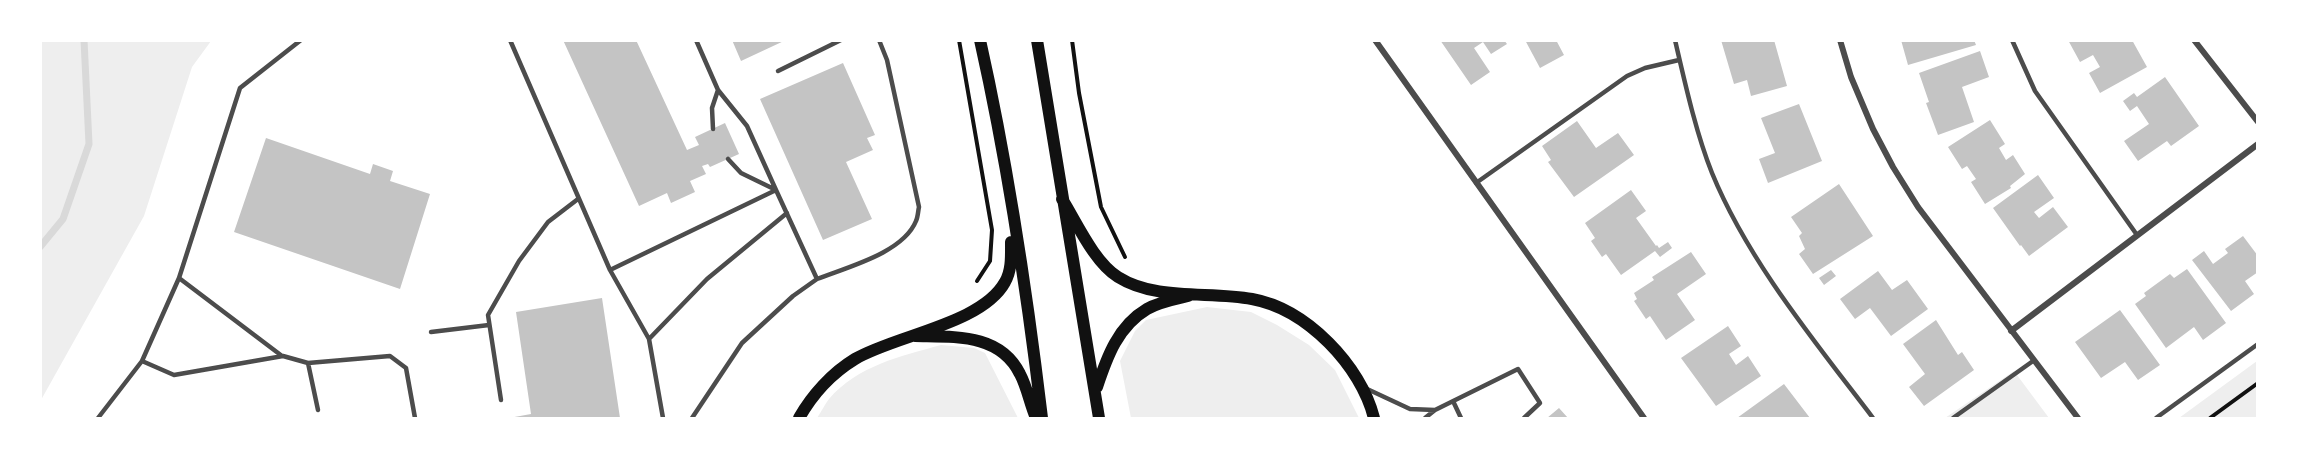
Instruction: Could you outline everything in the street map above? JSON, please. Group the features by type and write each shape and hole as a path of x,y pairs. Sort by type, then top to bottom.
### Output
{"main road":[{"path":"980,40 1011,204 1030,321 1042,418"},
{"path":"1037,40 1099,418"},
{"path":"1062,199 1098,259 1115,275 1132,285 1152,290 1253,299 1278,307 1307,324 1336,350 1362,386 1374,418"},
{"path":"799,418 824,383 855,359 969,313 993,299 1006,281 1011,261 1011,204"},
{"path":"1095,391 1107,355 1116,338 1133,320 1148,309 1192,294"},
{"path":"908,336 970,338 989,343 1005,354 1020,373 1036,418"}],"street":[{"path":"1375,40 1644,418"},
{"path":"1840,40 1851,76 1873,129 1918,207 2078,418"},
{"path":"2194,40 2258,122"},
{"path":"2011,331 2258,144"}],"lane":[{"path":"98,418 142,361 179,278 240,88 301,40"},
{"path":"510,40 610,270 649,339 663,418"},
{"path":"696,40 718,90 747,126 817,279"},
{"path":"778,71 841,40"},
{"path":"692,418 742,343 786,302 817,279 889,250 906,236 916,221 919,207 887,60 879,40"},
{"path":"1675,40 1712,173 1750,247 1803,327 1873,418"},
{"path":"2012,40 2035,91 2138,235"},
{"path":"1476,183 1626,76 1645,68 1679,60"},
{"path":"713,129 712,108 718,90"},
{"path":"728,159 741,173 776,190"},
{"path":"610,270 776,190"},
{"path":"501,400 488,315 519,261 548,222 578,199"},
{"path":"649,339 707,279 787,213"},
{"path":"179,278 283,356 308,363 390,356 406,368 415,418"},
{"path":"431,332 489,325"},
{"path":"2156,418 2258,344"},
{"path":"142,361 174,375 283,356"},
{"path":"1953,418 2033,361"},
{"path":"308,363 318,410"},
{"path":"1425,418 1435,410 1518,369 1540,403 1524,418"},
{"path":"1362,386 1410,409 1435,410"},
{"path":"1453,401 1461,418"}],"path":[{"path":"959,40 992,230 990,261 977,281"},
{"path":"1072,40 1101,207 1125,257"},
{"path":"2210,418 2258,383"}],"shaded area":[{"path":"41,40 211,41 192,67 144,216 41,400"},
{"path":"1207,307 1251,312 1309,345 1335,370 1359,418 1131,418 1120,361 1135,331 1146,320"},
{"path":"941,345 974,348 985,353 1018,418 817,418 829,399 840,388 866,370 911,353"},
{"path":"2257,361 2257,418 2179,418"},
{"path":"2014,371 2049,418 1945,418"}],"building":[{"path":"563,40 636,40 687,150 699,145 695,137 725,123 739,154 710,167 708,164 702,166 706,174 690,181 695,192 671,203 667,193 639,206"},
{"path":"732,40 786,40 741,61"},
{"path":"1440,40 1504,40 1507,44 1491,54 1483,42 1474,48 1490,72 1471,85"},
{"path":"1525,40 1556,40 1564,55 1540,68"},
{"path":"1721,40 1774,40 1787,86 1751,96 1747,80 1734,84"},
{"path":"1901,40 1974,40 1976,45 1908,65"},
{"path":"2068,40 2132,40 2147,67 2100,93 2089,73 2100,67 2093,55 2080,62"},
{"path":"1980,51 1989,77 1962,87 1974,122 1938,135 1926,103 1929,102 1919,73"},
{"path":"843,63 875,135 867,138 873,150 846,162 872,219 823,240 760,99"},
{"path":"2165,77 2199,126 2171,146 2167,141 2138,161 2124,141 2149,124 2137,106 2130,111 2123,101 2134,93 2137,97"},
{"path":"1799,104 1822,161 1768,183 1759,159 1775,153 1761,118"},
{"path":"1990,120 2005,144 1999,148 2006,160 2013,155 2025,174 2010,186 2011,188 1985,204 1971,182 1976,179 1967,166 1962,169 1948,147"},
{"path":"1577,121 1596,148 1618,133 1634,155 1574,197 1548,162 1551,160 1542,146"},
{"path":"266,138 370,174 373,164 393,171 390,181 430,194 400,289 234,232"},
{"path":"2038,175 2054,198 2034,212 2039,218 2053,207 2068,227 2029,256 1993,208"},
{"path":"1839,184 1873,236 1813,274 1799,254 1805,249 1799,236 1802,233 1791,217"},
{"path":"1631,190 1646,211 1636,218 1656,246 1659,248 1668,242 1672,248 1660,257 1655,251 1621,275 1606,254 1602,257 1591,241 1595,238 1585,223"},
{"path":"2243,236 2258,256 2258,272 2245,281 2254,294 2231,311 2192,260 2204,251 2213,264 2228,253 2225,249"},
{"path":"1691,252 1706,274 1677,294 1695,320 1666,340 1650,316 1646,319 1634,301 1637,299 1634,293 1654,280 1652,277"},
{"path":"2187,269 2226,323 2203,340 2194,327 2166,348 2135,304 2146,296 2144,293 2170,274 2174,278"},
{"path":"1831,270 1836,276 1824,285 1819,278"},
{"path":"1878,271 1892,290 1907,280 1928,309 1891,336 1870,308 1855,319 1840,299"},
{"path":"602,298 620,418 509,418 531,414 516,312"},
{"path":"2120,310 2160,365 2138,380 2125,362 2101,378 2075,342"},
{"path":"1936,320 1958,355 1962,352 1974,370 1924,406 1909,387 1925,374 1903,344"},
{"path":"1728,326 1741,346 1729,354 1736,365 1748,356 1761,376 1716,406 1681,358"},
{"path":"1784,384 1810,418 1737,418"},
{"path":"1559,408 1568,418 1547,418"}],"waterway":[{"path":"40,247 63,219 89,144 84,40"}]}
